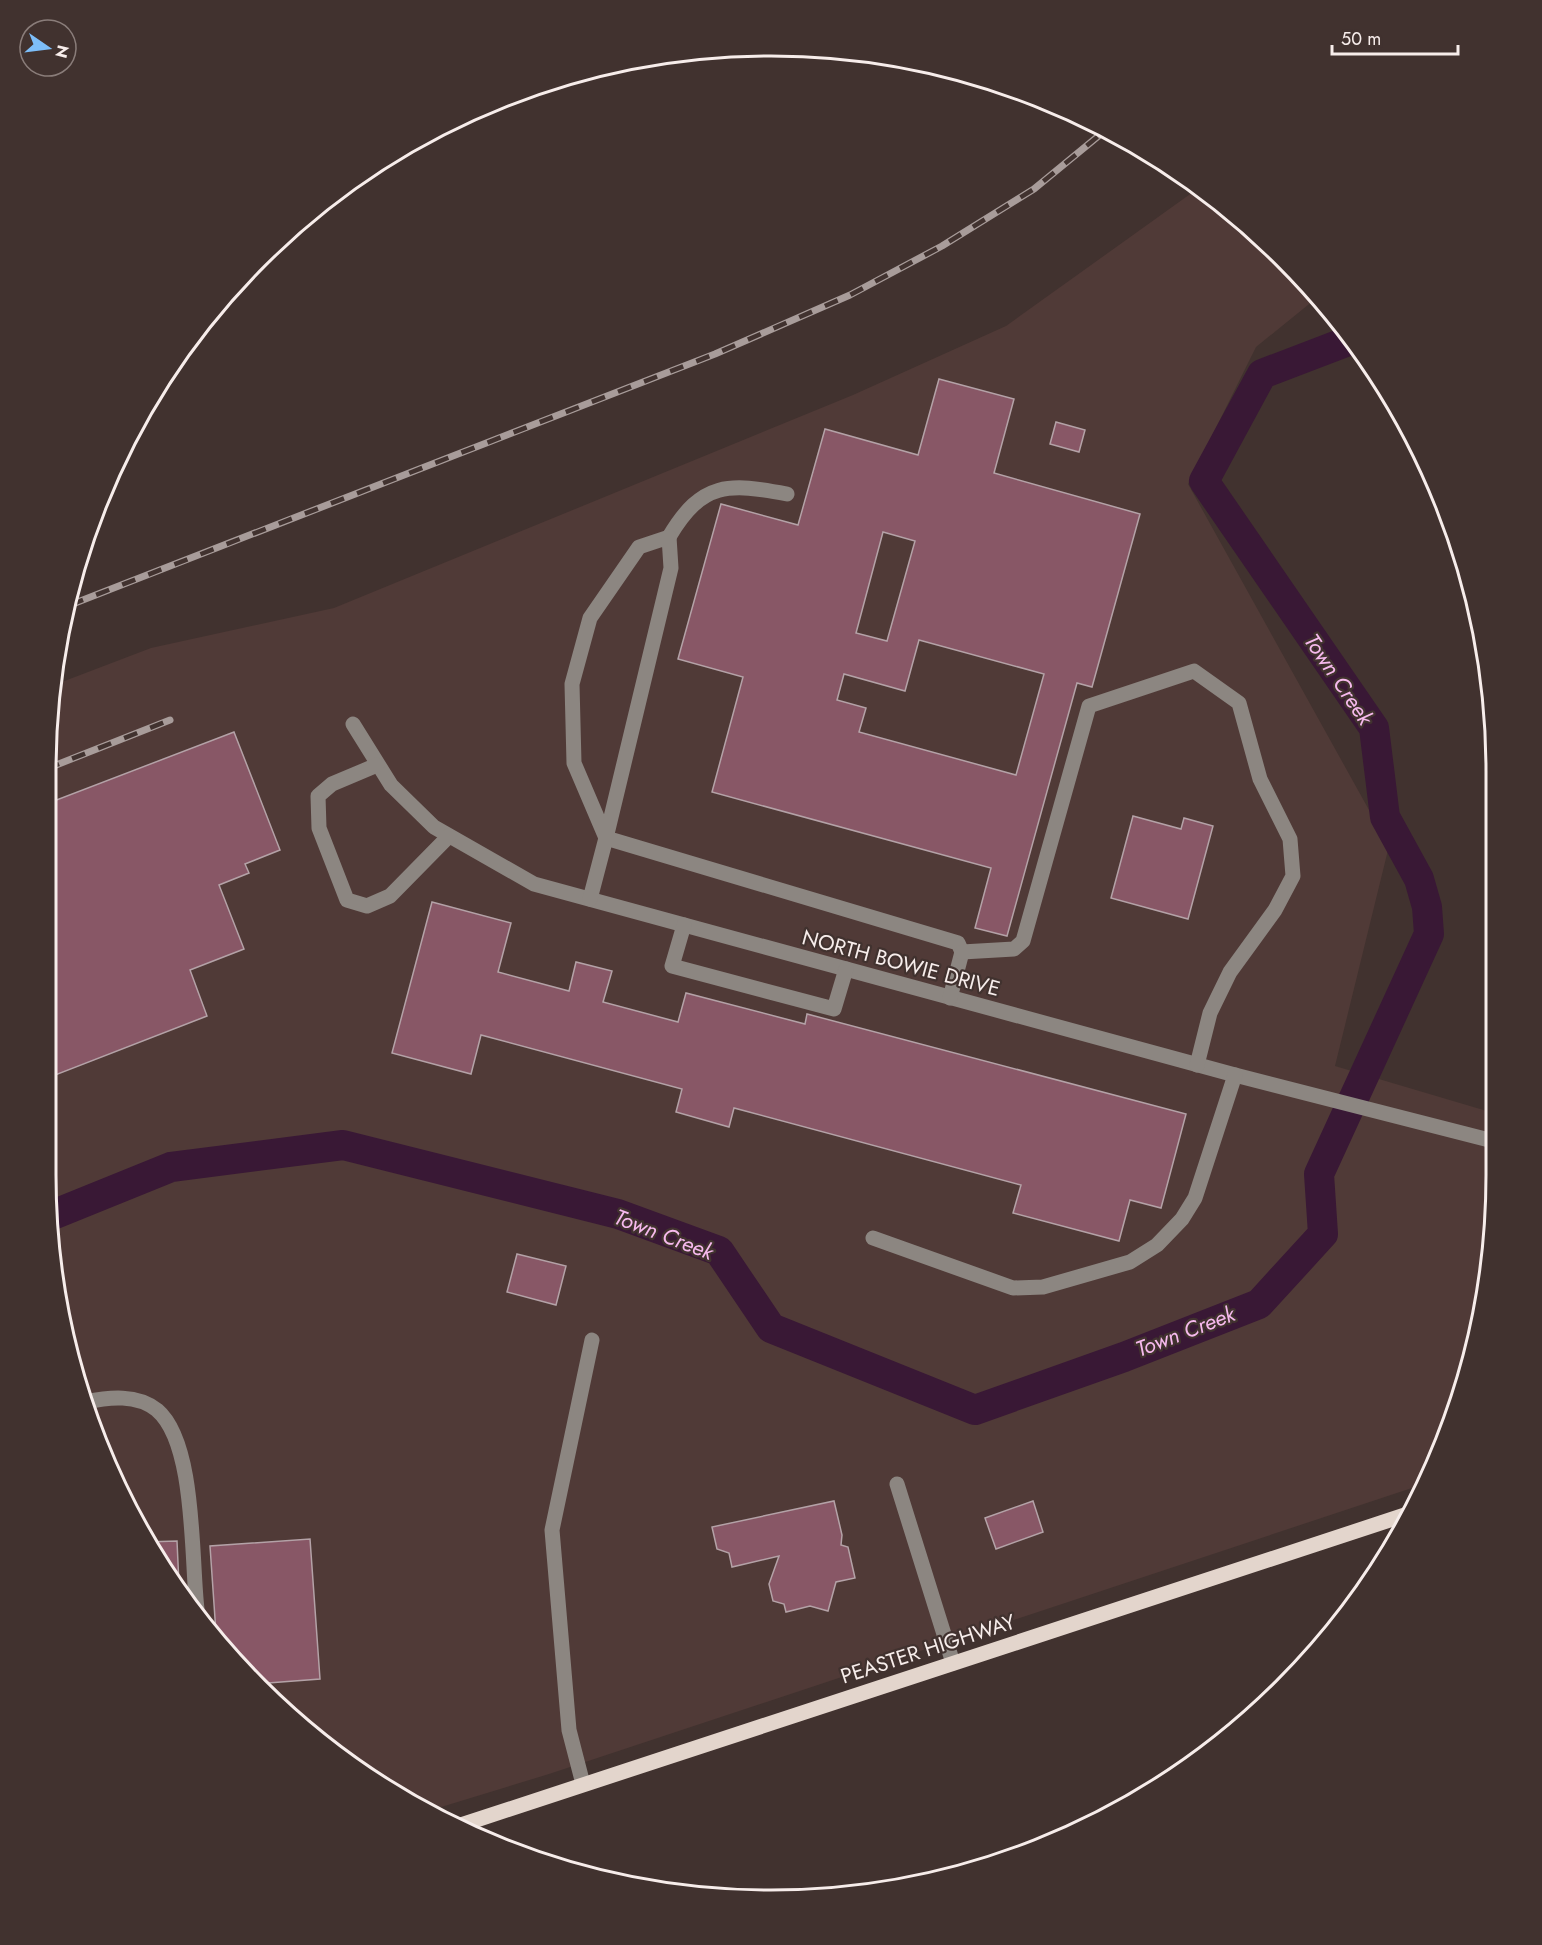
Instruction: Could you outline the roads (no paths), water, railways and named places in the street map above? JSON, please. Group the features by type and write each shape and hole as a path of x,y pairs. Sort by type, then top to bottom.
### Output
{"main road":[{"name":"PEASTER HIGHWAY","path":"469,1822 1399,1517"}],"street":[{"path":"590,899 671,568 669,537 682,516 702,497 723,488 745,486 787,494"},
{"path":"606,838 574,763 572,684 590,618 639,547 669,537"},
{"path":"962,952 1014,949 1023,941 1089,706 1194,671 1239,703 1260,779 1290,839 1293,876 1275,910 1230,972 1210,1013 1197,1065"},
{"name":"NORTH BOWIE DRIVE","path":"353,724 391,785 434,827 534,884 1235,1076 1486,1139"},
{"path":"377,765 332,784 318,796 319,828 347,900 367,906 390,897 449,836"},
{"path":"606,838 958,942 962,952 950,998"},
{"path":"684,925 672,966 834,1010 846,969"},
{"path":"873,1238 1013,1288 1043,1287 1130,1262 1157,1245 1182,1219 1195,1198 1235,1076"},
{"path":"583,1785 568,1730 552,1530 592,1340"},
{"path":"92,1401 112,1397 135,1400 156,1410 174,1432 185,1473 196,1600"},
{"path":"897,1484 953,1663"}],"waterway":[{"name":"Town Creek","path":"57,1213 171,1167 343,1145 618,1214 719,1251 771,1328 975,1410 1124,1357 1259,1304 1323,1234 1319,1174 1429,934 1427,907 1419,879 1385,817 1374,728 1204,481 1262,374 1344,343"}],"railway":[{"path":"76,603 715,354 850,295 942,246 1034,189 1099,135"},
{"path":"56,765 170,720"}]}
